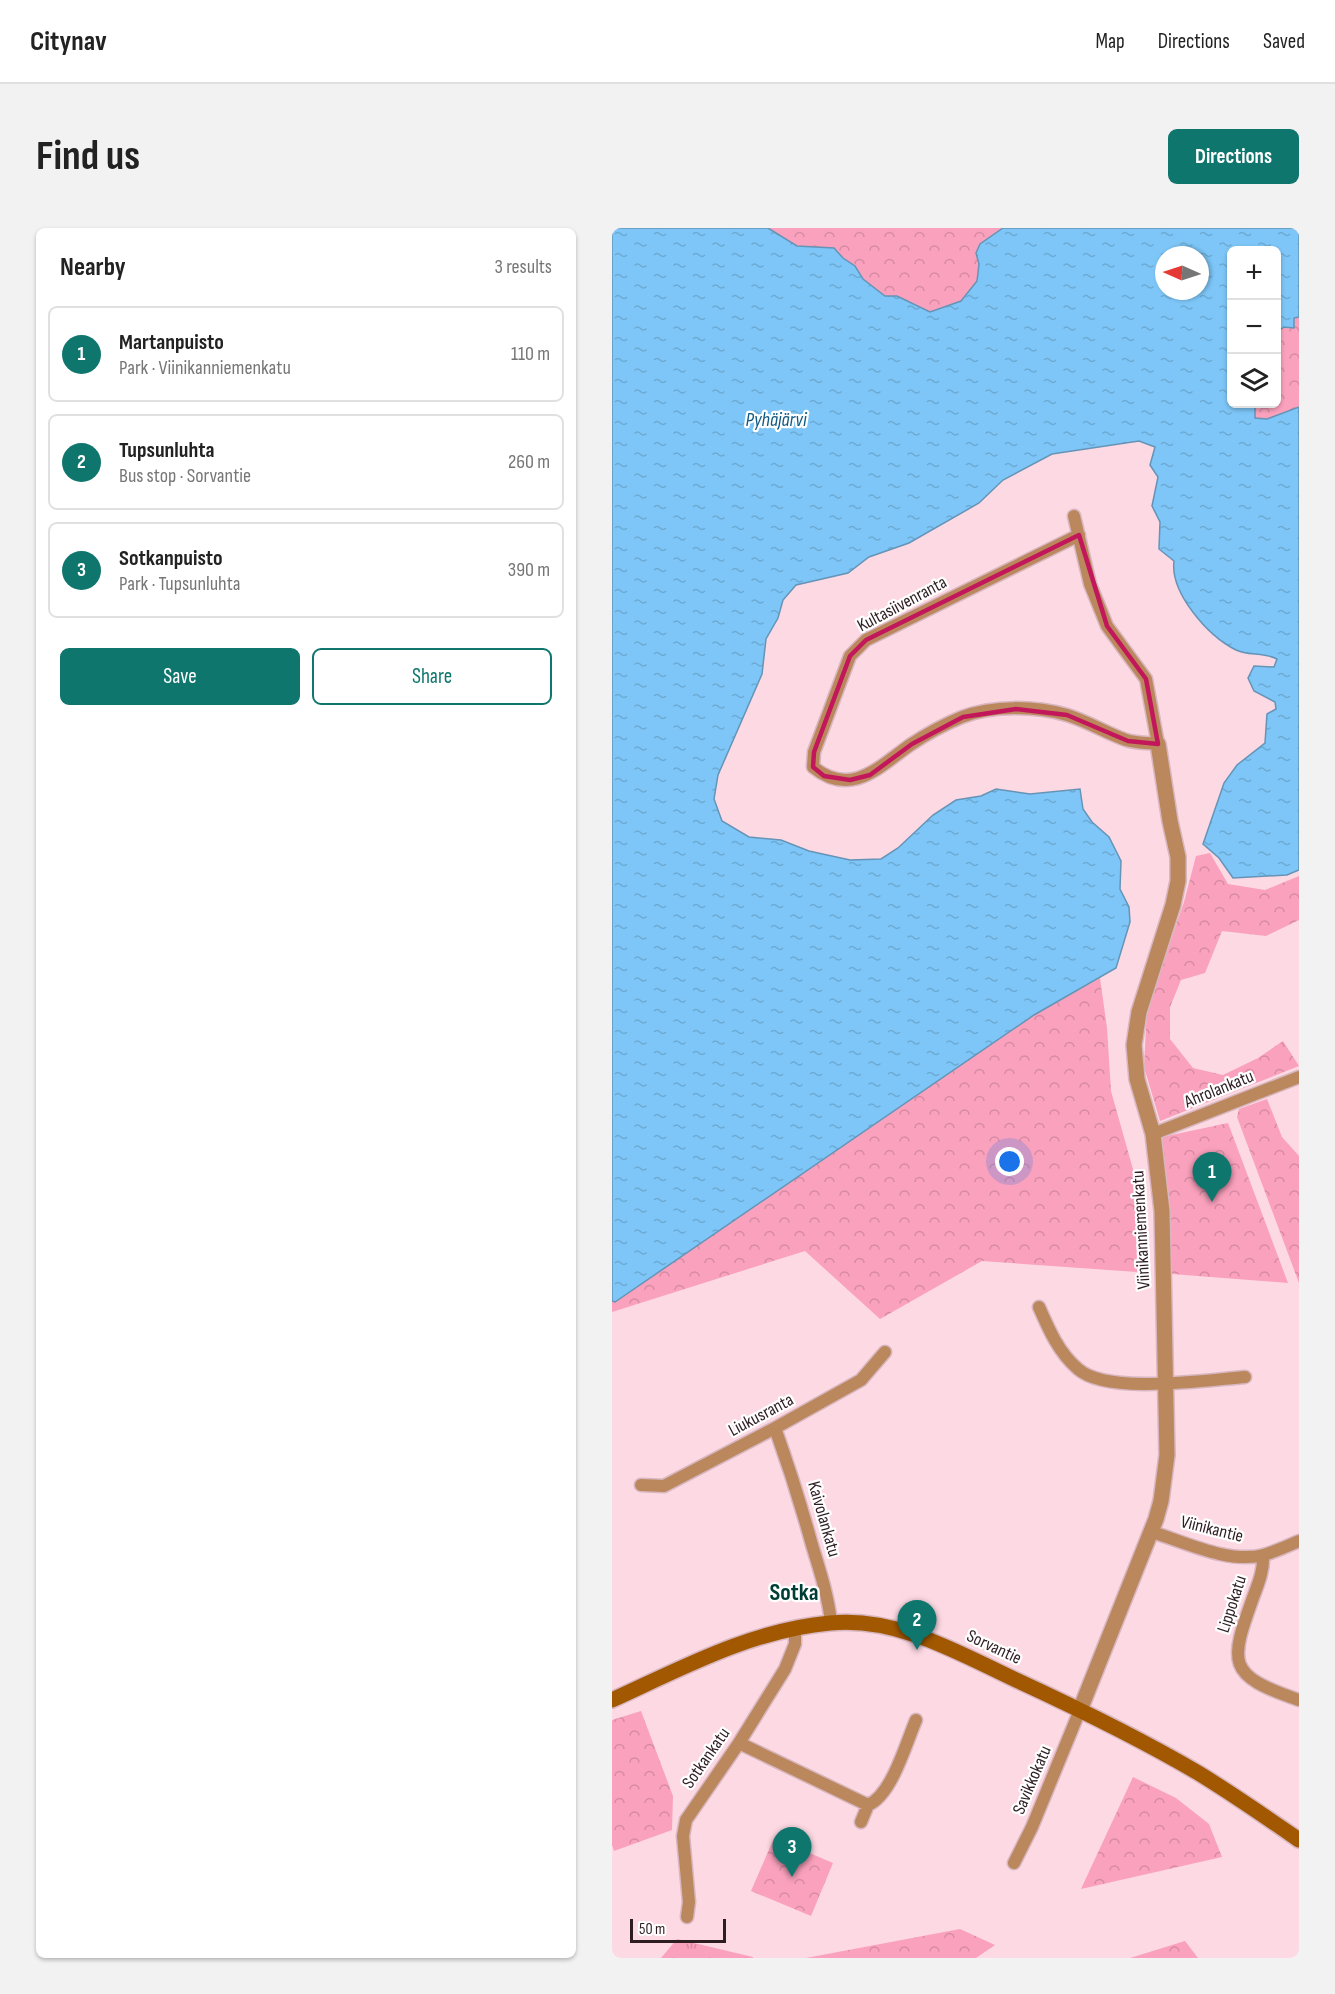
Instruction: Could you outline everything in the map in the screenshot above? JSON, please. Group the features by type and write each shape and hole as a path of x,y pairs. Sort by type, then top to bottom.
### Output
{"main road":[{"name":"Sorvantie","path":"612,1700 754,1638 831,1622 882,1626 922,1637 954,1650 1080,1710 1192,1769 1235,1795 1299,1840"}],"street":[{"path":"1074,516 1090,584 1107,626 1146,679 1158,744"},
{"name":"Kultasiivenranta","path":"1079,535 866,640 850,656 814,752 813,767 824,776 850,780 870,775 912,744 963,717 1016,709 1041,710 1067,715 1128,741 1158,744"},
{"name":"Viinikanniemenkatu","path":"1080,1710 1152,1532 1161,1501 1166,1465 1162,1211 1153,1134 1136,1070 1134,1031 1173,905 1179,868 1158,744"},
{"name":"Ahrolankatu","path":"1153,1134 1299,1077"},
{"path":"1039,1307 1051,1335 1063,1353 1079,1370 1095,1378 1113,1382 1166,1384 1245,1377"},
{"name":"Liukusranta","path":"641,1485 664,1486 775,1428 861,1380 885,1352"},
{"name":"Kaivolankatu","path":"775,1428 791,1471 829,1602 831,1622"},
{"name":"Viinikantie","path":"1152,1532 1214,1552 1242,1556 1263,1555 1299,1541"},
{"name":"Lippokatu","path":"1263,1555 1260,1578 1238,1641 1238,1659 1245,1674 1256,1683 1299,1700"},
{"name":"Sotkankatu","path":"687,1917 689,1902 683,1836 686,1820 739,1743 790,1661 795,1644 795,1629"},
{"name":"Savikkokatu","path":"1014,1863 1028,1836 1080,1710"},
{"path":"861,1822 868,1805 878,1799 886,1788 916,1720"},
{"path":"739,1743 868,1805"}],"highlighted area":[{"path":"1079,535 1107,626 1146,679 1158,744 1128,741 1067,715 1016,709 963,717 912,744 870,775 850,780 824,776 813,767 814,752 850,656 866,640"}],"green space":[{"path":"768,228 1003,228 980,244 976,253 979,264 977,281 961,301 930,312 897,296 885,297 863,279 855,266 834,248 797,246"},
{"path":"1299,317 1299,407 1267,419 1255,418 1255,408 1281,408 1281,329 1294,318"},
{"path":"1210,853 1228,884 1265,890 1299,876 1299,920 1266,936 1222,931 1205,973 1181,980 1170,1007 1170,1039 1193,1068 1223,1075 1258,1058 1283,1041 1299,1066 1160,1121 1144,1067 1147,1009 1184,902 1196,856"},
{"path":"1100,978 1107,1028 1111,1091 1136,1180 1137,1272 982,1261 880,1319 805,1251 612,1312 612,1301 615,1302 1034,1015"},
{"path":"1267,1099 1282,1137 1299,1156 1299,1283 1237,1117 1239,1109"},
{"path":"1228,1123 1288,1283 1172,1274 1162,1137"},
{"path":"641,1711 673,1796 672,1830 614,1851 612,1845 612,1720"},
{"path":"1133,1777 1176,1798 1209,1824 1222,1857 1081,1889"},
{"path":"774,1838 833,1863 811,1916 751,1891"},
{"path":"960,1929 995,1945 976,1958 806,1958"},
{"path":"677,1939 753,1957 753,1958 661,1958"},
{"path":"1185,1941 1198,1958 1130,1958"}],"water":[{"name":"Pyhäjärvi","path":"612,228 768,228 797,246 834,248 855,266 863,279 885,296 897,296 930,312 961,301 977,281 979,264 976,253 980,244 1003,228 1299,228 1299,317 1294,318 1294,328 1284,327 1281,329 1281,246 1227,246 1227,408 1255,408 1255,418 1267,419 1299,407 1299,870 1287,875 1233,878 1219,858 1203,844 1224,783 1237,765 1265,743 1267,714 1276,709 1275,702 1254,691 1248,678 1254,666 1274,667 1277,659 1236,650 1214,635 1184,600 1174,573 1174,561 1159,549 1160,522 1152,506 1158,477 1150,465 1155,447 1139,441 1052,454 1003,480 979,503 909,543 869,557 848,573 796,585 783,600 778,618 766,639 762,674 718,775 714,799 722,821 749,837 781,840 809,851 850,860 881,859 898,848 933,815 956,800 981,796 996,789 1030,794 1080,789 1083,809 1092,822 1109,837 1121,861 1120,889 1129,907 1130,922 1116,968 1034,1015 615,1302 612,1301"}],"place":[{"name":"Martanpuisto","path":"1212,1202"},
{"name":"Tupsunluhta","path":"917,1650"},
{"name":"Sotkanpuisto","path":"792,1877"}],"district":[{"name":"Sotka","path":"794,1592"}]}
